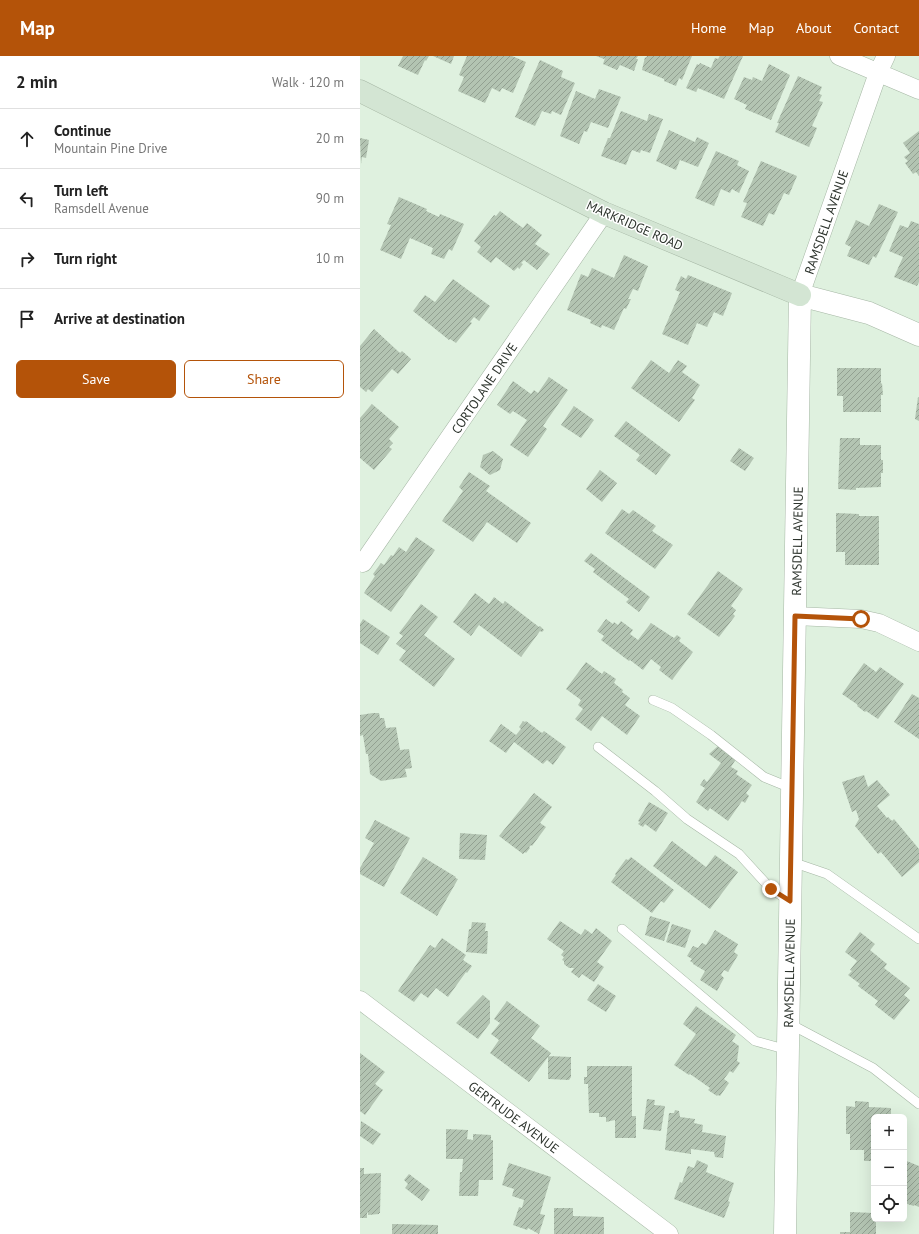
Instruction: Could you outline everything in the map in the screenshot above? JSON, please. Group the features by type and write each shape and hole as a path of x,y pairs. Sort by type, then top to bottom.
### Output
{"main road":[{"name":"MARKRIDGE ROAD","path":"360,91 604,213 800,295"}],"street":[{"path":"839,56 919,90"},
{"name":"RAMSDELL AVENUE","path":"785,1234 800,295 878,73 886,56"},
{"name":"CORTOLANE DRIVE","path":"363,563 604,213"},
{"name":"MARKRIDGE ROAD","path":"800,295 869,313 919,335"},
{"path":"795,616 861,619 879,623 919,642"},
{"name":"GERTRUDE AVENUE","path":"360,1000 669,1234"}],"lane":[{"path":"653,700 672,708 712,735 764,777 791,788"},
{"path":"598,747 655,791 687,819 739,854 771,889 790,901"},
{"path":"790,862 827,874 919,940"},
{"path":"622,929 756,1040 788,1050"},
{"path":"788,1023 873,1068 919,1104"}],"building":[{"path":"403,56 429,56 426,61 425,60 418,75 398,66"},
{"path":"433,56 454,56 451,64"},
{"path":"467,56 512,56 526,62 513,93 502,88 500,92 492,88 485,103 458,91 464,77 459,75"},
{"path":"596,56 638,56 636,59 638,59 634,71 620,65 617,70 603,64 605,58"},
{"path":"647,56 692,56 682,80 679,78 676,86 664,81 664,79 642,70 645,57 646,58"},
{"path":"720,56 743,56 724,99 698,88 696,92 686,88 697,64 699,65 700,63 711,68 715,58 718,59"},
{"path":"540,60 563,71 561,77 575,83 561,115 552,111 551,114 542,111 535,126 515,117"},
{"path":"769,64 790,75 771,120 745,109 747,105 734,99 744,77 752,80 753,77 762,81"},
{"path":"798,76 822,87 819,94 822,95 819,101 823,102 812,126 817,128 809,147 775,132 779,123 777,123"},
{"path":"599,89 621,97 608,128 591,122 587,132 584,131 579,144 560,136 576,91 595,99"},
{"path":"621,111 647,121 649,114 663,119 650,153 641,150 640,153 632,150 626,165 601,156"},
{"path":"669,130 695,142 697,137 709,143 698,167 680,160 676,170 656,161"},
{"path":"919,131 919,176 916,172 913,174 905,163 908,161 904,157 910,153 903,143"},
{"path":"360,138 369,140 366,158 362,157 361,164"},
{"path":"716,151 739,161 737,165 749,171 739,193 732,189 730,193 721,189 714,206 695,198"},
{"path":"761,161 797,176 789,195 784,193 774,215 769,213 763,226 741,217 747,203 743,202"},
{"path":"399,197 427,209 426,211 439,217 440,214 464,224 452,251 449,249 444,259 431,254 433,248 410,238 401,259 380,250 391,225 387,224"},
{"path":"879,204 898,212 876,258 873,256 869,265 847,256 851,247 845,244 856,220 869,226"},
{"path":"500,211 523,228 527,223 542,235 535,244 550,254 537,270 524,260 519,269 518,267 514,271 496,257 491,263 477,252 481,247 474,241 494,215 496,216"},
{"path":"911,221 919,224 919,282 917,286 894,277 903,257 889,251 900,225 908,228"},
{"path":"624,255 648,266 638,291 633,289 628,299 631,299 626,309 624,308 614,330 602,325 601,328 590,323 591,320 567,310 581,274 588,277 592,268 614,278"},
{"path":"688,275 732,293 723,316 714,312 707,327 697,323 688,345 662,334 680,292 675,290 681,276 686,279"},
{"path":"453,279 490,306 479,321 474,317 470,322 472,323 456,343 450,339 449,340 413,311 425,295 435,302"},
{"path":"374,329 400,353 402,351 411,359 398,374 392,369 372,392 368,389 366,392 360,387 360,346"},
{"path":"651,360 669,373 678,360 687,366 682,372 700,385 692,398 695,400 679,422 631,388"},
{"path":"837,368 881,368 883,395 881,395 881,412 843,412 843,396 837,396"},
{"path":"549,377 568,390 543,426 547,429 528,457 510,445 527,420 513,411 510,414 497,405 513,381 531,394 534,390 538,393"},
{"path":"918,397 919,398 919,421 915,419"},
{"path":"372,404 399,427 389,439 393,443 389,447 392,449 374,470 360,458 360,418"},
{"path":"574,406 594,420 581,438 561,425"},
{"path":"626,421 671,455 656,475 636,460 640,455 614,436"},
{"path":"840,438 860,438 860,445 881,445 883,473 881,473 881,487 856,488 856,490 838,489"},
{"path":"739,448 754,458 745,471 730,461"},
{"path":"493,451 503,459 500,470 490,475 480,467 483,455"},
{"path":"600,470 617,483 602,502 586,489"},
{"path":"469,472 490,486 486,491 531,523 517,543 487,522 473,542 442,521 463,491 459,487"},
{"path":"622,509 629,514 633,510 656,526 652,531 673,545 655,569 605,533"},
{"path":"836,513 859,514 859,516 879,516 879,565 845,565 845,552 836,552"},
{"path":"416,537 435,550 391,612 364,593 375,576 373,574 381,563 384,565 399,547 406,552"},
{"path":"591,553 650,597 639,612 626,602 629,599 593,572 595,569 584,561"},
{"path":"718,571 743,589 731,606 736,610 733,614 735,616 719,637 687,614"},
{"path":"475,593 489,604 494,597 503,604 505,601 544,630 542,632 540,631 521,657 479,625 471,636 453,622"},
{"path":"421,604 438,617 424,635 455,659 434,687 399,660 406,651 396,644 403,636 399,633"},
{"path":"363,619 390,637 378,655 360,643 360,624"},
{"path":"606,619 613,624 614,622 618,625 621,621 633,630 630,634 638,640 651,623 674,638 677,635 681,638 679,641 693,652 672,680 659,670 661,667 651,659 643,670 601,640 604,636 597,631"},
{"path":"586,662 602,674 604,671 616,679 614,683 630,698 625,705 640,716 627,735 602,716 591,731 575,719 583,709 578,705 581,700 566,689"},
{"path":"864,663 876,672 880,667 904,684 878,719 866,711 865,712 842,694"},
{"path":"912,694 919,698 919,739 894,722"},
{"path":"379,713 380,718 384,718 386,728 396,727 400,750 409,749 412,768 405,769 407,777 381,781 370,774 368,754 366,754 363,735 360,736 360,715"},
{"path":"523,721 526,721 542,733 544,731 566,747 553,765 547,760 543,764 514,742 506,753 489,741 501,724 516,735 521,729 519,727"},
{"path":"718,746 736,759 731,767 738,771 736,774 752,785 746,793 749,796 745,803 742,801 728,821 710,808 708,811 696,802 705,788 700,785 704,779 707,782 721,763 709,754"},
{"path":"864,775 868,787 877,780 890,795 877,806 887,818 888,817 892,821 894,819 919,849 919,862 902,877 881,852 878,854 855,826 859,819 856,810 852,812 842,782"},
{"path":"534,793 552,807 540,823 546,827 532,846 531,845 526,853 525,852 523,854 499,836"},
{"path":"649,802 668,813 656,832 645,824 643,827 638,824 640,822 638,821"},
{"path":"375,820 410,838 384,887 360,874 360,868 374,843 365,838"},
{"path":"460,833 487,835 485,860 459,859"},
{"path":"672,841 706,867 715,855 738,872 710,909 653,866"},
{"path":"423,857 458,879 437,916 400,893"},
{"path":"631,857 674,890 664,903 661,901 652,913 611,882 626,859 628,860"},
{"path":"650,916 670,922 664,941 645,935"},
{"path":"560,921 581,935 585,929 592,934 596,928 612,941 597,962 604,967 594,982 582,974 579,978 571,972 574,968 569,968 562,960 564,957 561,955 564,951 547,939"},
{"path":"472,922 486,923 485,931 488,931 487,954 466,952 469,929 471,929"},
{"path":"672,924 691,930 685,948 666,942"},
{"path":"715,930 738,944 734,952 738,955 728,972 724,970 721,975 724,978 717,991 700,980 705,971 693,964 690,961 692,959 687,956 693,946 698,948 702,943 706,945"},
{"path":"860,932 875,944 870,950 887,964 884,968 910,988 904,995 910,1000 894,1020 875,1005 878,1001 858,986 860,984 848,975 852,971 850,970 857,961 845,952"},
{"path":"442,938 466,955 463,960 472,966 448,997 436,988 428,998 421,993 414,1002 398,991 430,945 435,948"},
{"path":"598,984 616,996 606,1012 587,1000"},
{"path":"483,995 490,1001 490,1023 478,1039 456,1023"},
{"path":"507,1001 540,1026 531,1038 551,1053 529,1082 490,1053 499,1040 491,1034 500,1023 494,1019"},
{"path":"696,1006 736,1035 732,1041 739,1046 737,1061 740,1063 733,1073 730,1071 724,1079 729,1083 720,1096 717,1096 708,1090 710,1088 674,1065 696,1034 683,1024"},
{"path":"360,1053 385,1072 375,1084 383,1090 365,1115 360,1111"},
{"path":"548,1056 571,1057 571,1077 569,1080 548,1079"},
{"path":"587,1066 632,1066 632,1116 636,1116 636,1138 615,1138 615,1120 606,1122 606,1117 599,1117 599,1113 589,1113 588,1084 584,1084 584,1077 587,1077"},
{"path":"647,1099 655,1100 654,1105 665,1106 661,1131 643,1129"},
{"path":"855,1101 869,1102 869,1107 891,1108 891,1114 871,1114 871,1161 864,1161 864,1150 850,1150 850,1134 846,1134 846,1106 855,1107"},
{"path":"675,1110 679,1111 680,1117 695,1119 694,1123 703,1125 702,1132 726,1136 723,1158 715,1157 714,1152 691,1149 691,1154 665,1150 669,1113 674,1113"},
{"path":"361,1121 381,1134 373,1145 360,1136"},
{"path":"446,1129 468,1130 467,1139 473,1140 473,1134 491,1135 491,1140 493,1140 493,1180 479,1180 478,1196 459,1196 460,1172 462,1172 463,1159 446,1159"},
{"path":"697,1160 708,1165 706,1172 734,1183 728,1201 730,1202 724,1218 674,1199 688,1166 694,1168"},
{"path":"907,1161 919,1166 919,1207 907,1204"},
{"path":"509,1163 551,1177 540,1214 545,1215 539,1234 528,1228 527,1230 513,1225 519,1207 522,1208 524,1200 512,1196 514,1189 502,1185"},
{"path":"360,1168 364,1168 364,1174 381,1173 380,1213 368,1215 368,1212 367,1218 360,1218"},
{"path":"409,1174 430,1190 422,1201 405,1188 408,1184 404,1180"},
{"path":"554,1208 573,1208 573,1216 604,1217 604,1234 554,1234"},
{"path":"850,1212 871,1213 871,1222 876,1222 876,1234 840,1234 840,1232 850,1232"},
{"path":"392,1224 438,1225 438,1234 392,1234"}],"route":[{"path":"771,889 790,901 795,616 861,619"}]}
